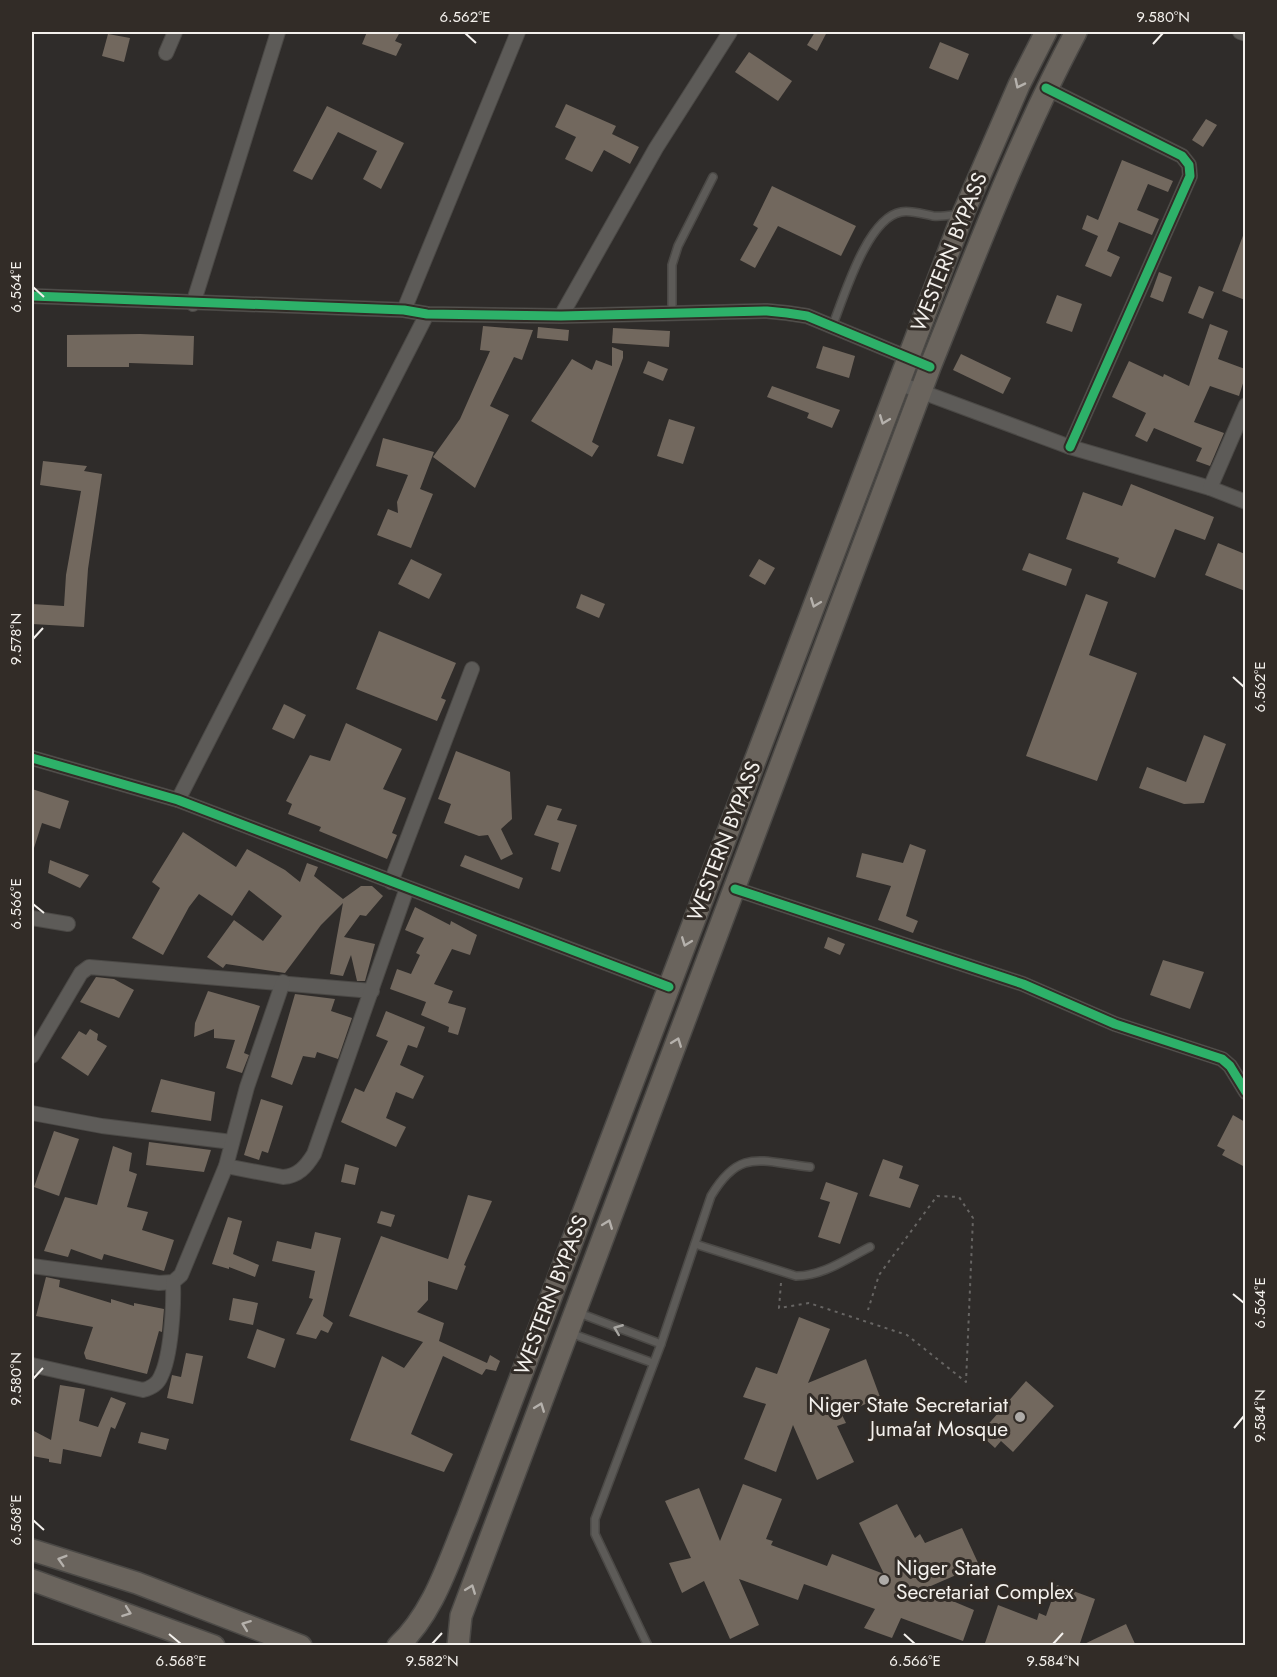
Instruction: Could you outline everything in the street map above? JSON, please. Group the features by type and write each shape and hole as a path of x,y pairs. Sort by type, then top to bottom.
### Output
{"main road":[{"name":"WESTERN BYPASS","path":"398,1646 428,1610 467,1518 963,214 1019,85 1046,32"},
{"name":"WESTERN BYPASS","path":"458,1646 461,1616 930,367 1008,171 1046,88 1076,32"},
{"path":"32,1550 137,1583 301,1646"},
{"path":"32,1580 214,1646"}],"street":[{"path":"166,53 176,32"},
{"path":"193,304 278,32"},
{"path":"404,310 518,32"},
{"path":"561,316 656,148 730,32"},
{"path":"1240,32 1245,34"},
{"path":"1046,88 1182,156 1189,165 1190,176 1070,447"},
{"path":"32,296 193,304 404,310 427,314 561,316 767,311 807,316 930,367"},
{"path":"178,800 427,314"},
{"path":"898,383 1070,447 1210,488 1245,502"},
{"path":"1210,488 1245,405"},
{"path":"391,882 472,669"},
{"path":"32,758 178,800 669,987"},
{"path":"226,1166 283,1177 291,1176 307,1165 314,1154 407,888"},
{"path":"735,889 1023,984 1115,1024 1222,1059 1230,1066 1245,1092"},
{"path":"32,918 68,924"},
{"path":"32,1056 81,973 89,967 372,991"},
{"path":"32,1365 143,1390 150,1389 162,1375 171,1324 174,1282 187,1265 226,1166 247,1087 283,982"},
{"path":"32,1113 102,1126 232,1142"},
{"path":"32,1266 174,1282"}],"lane":[{"path":"672,314 672,265 678,246 713,177"},
{"path":"832,327 858,260 877,227 889,215 903,211 942,216 963,214"},
{"path":"648,1646 593,1526 661,1344 711,1196 735,1165 748,1161 810,1167"},
{"path":"695,1244 796,1276 821,1273 870,1247"},
{"path":"575,1312 661,1344"},
{"path":"568,1332 653,1363"}],"path":[{"path":"782,1271 779,1308 809,1303 907,1335 966,1382 973,1218 959,1197 937,1196 879,1275 868,1310"}],"building":[{"path":"367,32 400,32 395,41 402,44 396,56 362,44"},
{"path":"815,32 827,32 817,51 807,45"},
{"path":"108,34 130,38 124,62 102,56"},
{"path":"940,42 969,54 958,80 929,68"},
{"path":"749,52 792,81 778,101 735,72"},
{"path":"566,104 616,126 612,134 639,147 630,164 604,150 592,172 565,159 576,137 555,127"},
{"path":"327,106 404,143 381,189 363,179 377,151 338,132 312,180 293,171"},
{"path":"1206,119 1217,125 1203,147 1192,140"},
{"path":"1122,160 1173,181 1168,192 1148,184 1137,210 1159,219 1152,235 1119,222 1107,251 1120,257 1111,277 1085,266 1098,236 1082,229 1087,215 1098,220"},
{"path":"772,186 856,226 841,256 778,226 755,268 740,260 758,228 753,225"},
{"path":"1245,234 1245,300 1222,291"},
{"path":"1159,272 1172,277 1163,302 1150,297"},
{"path":"1199,286 1214,292 1203,319 1188,313"},
{"path":"1057,295 1082,304 1072,332 1046,323"},
{"path":"1210,324 1228,331 1218,359 1245,369 1245,377 1239,396 1210,386 1194,422 1224,433 1210,466 1196,461 1202,448 1154,428 1147,442 1135,436 1146,413 1112,397 1129,361 1189,386"},
{"path":"483,326 533,330 522,360 514,357 490,406 509,415 475,488 433,457 460,419 490,351 480,350"},
{"path":"538,327 569,330 568,341 537,338"},
{"path":"613,328 670,331 669,347 612,343"},
{"path":"67,335 194,336 193,365 129,363 129,367 67,367"},
{"path":"823,346 855,356 849,378 816,368"},
{"path":"612,347 623,351 623,358 592,442 599,446 592,457 531,421 572,359 592,370 596,360 612,366"},
{"path":"961,354 1011,378 1003,394 953,370"},
{"path":"648,361 668,369 663,381 643,373"},
{"path":"772,386 840,410 832,428 807,418 809,413 767,397"},
{"path":"669,419 695,427 683,464 657,456"},
{"path":"383,438 434,452 420,489 433,494 411,548 377,535 388,509 398,513 397,502 408,475 376,466"},
{"path":"43,461 87,466 84,471 102,474 88,569 84,627 32,624 32,604 64,606 66,575 81,491 40,485"},
{"path":"1131,484 1214,517 1205,540 1175,529 1155,578 1117,563 1119,558 1066,539 1083,492 1122,506"},
{"path":"1218,543 1245,554 1245,591 1205,575"},
{"path":"1029,553 1072,569 1066,586 1022,570"},
{"path":"411,559 442,574 429,599 398,584"},
{"path":"759,559 775,568 765,585 749,576"},
{"path":"581,594 605,604 599,618 576,608"},
{"path":"1086,594 1108,602 1089,655 1137,673 1097,781 1026,756"},
{"path":"379,631 456,663 441,698 446,700 437,721 356,689"},
{"path":"284,704 306,715 294,739 272,729"},
{"path":"346,723 402,749 383,789 406,798 392,833 397,835 387,859 319,831 321,827 288,814 292,804 286,801 310,755 330,761"},
{"path":"1204,735 1226,744 1204,803 1184,804 1139,788 1147,767 1186,782"},
{"path":"456,751 510,772 512,819 501,829 513,854 501,860 488,835 479,836 444,823 451,804 438,799"},
{"path":"32,789 69,801 60,829 42,823 34,848 32,848"},
{"path":"547,805 562,809 557,820 577,825 560,872 551,869 559,843 534,835"},
{"path":"183,832 236,867 247,849 285,870 300,882 307,863 318,867 314,876 343,899 361,886 372,886 383,896 366,916 360,915 344,937 375,944 365,981 357,981 351,955 343,976 330,974 343,903 321,925 285,973 226,964 223,968 207,957 234,920 263,941 282,916 249,890 232,916 199,894 189,907 163,955 132,938 160,888 152,882"},
{"path":"910,844 926,850 906,916 918,921 913,933 878,920 891,886 856,877 862,853 903,863"},
{"path":"465,855 523,878 519,889 460,866"},
{"path":"50,860 89,875 80,888 48,873"},
{"path":"415,907 450,925 451,921 477,935 470,955 452,949 434,984 453,991 448,1003 466,1008 458,1035 448,1032 449,1027 421,1015 426,1002 390,989 397,969 411,974 420,955 416,953 424,938 405,930"},
{"path":"828,937 845,944 840,955 824,948"},
{"path":"1163,960 1204,972 1190,1009 1150,995"},
{"path":"96,977 114,979 134,990 119,1018 80,1002"},
{"path":"208,991 260,1006 244,1053 249,1055 242,1073 226,1068 235,1040 214,1038 214,1029 194,1037 195,1023"},
{"path":"295,994 335,999 331,1011 352,1018 338,1059 317,1052 315,1058 303,1056 292,1085 271,1077"},
{"path":"386,1011 425,1027 417,1048 408,1045 400,1065 424,1076 413,1099 396,1092 386,1118 406,1127 396,1147 341,1122 355,1088 364,1092 388,1041 376,1036"},
{"path":"90,1029 98,1034 97,1040 107,1046 88,1076 61,1058 79,1031 86,1035"},
{"path":"161,1079 215,1092 211,1121 151,1112"},
{"path":"261,1099 283,1106 268,1153 262,1151 259,1160 244,1155"},
{"path":"1233,1115 1245,1122 1245,1167 1222,1155 1225,1150 1217,1146"},
{"path":"54,1131 79,1139 59,1196 34,1187"},
{"path":"149,1142 211,1150 204,1172 146,1165"},
{"path":"113,1146 132,1153 129,1171 137,1174 127,1207 148,1212 142,1230 174,1240 164,1271 104,1254 102,1260 71,1249 68,1257 44,1251 65,1197 97,1205"},
{"path":"883,1159 903,1166 899,1178 919,1185 910,1208 869,1196"},
{"path":"345,1164 359,1168 355,1185 341,1182"},
{"path":"826,1182 858,1193 840,1244 818,1237 830,1202 820,1199"},
{"path":"468,1195 492,1201 464,1265 466,1266 457,1290 428,1281 428,1300 417,1312 444,1323 439,1341 487,1363 490,1355 500,1361 496,1371 486,1369 482,1375 443,1356 411,1434 453,1454 444,1472 350,1440 382,1356 404,1368 423,1342 349,1316 381,1236 448,1259"},
{"path":"381,1211 395,1215 391,1227 377,1223"},
{"path":"228,1217 242,1221 233,1254 259,1265 255,1277 229,1267 229,1269 212,1264"},
{"path":"315,1232 341,1238 323,1316 333,1323 328,1333 321,1330 316,1339 296,1334 313,1299 309,1298 315,1271 272,1261 277,1241 311,1249"},
{"path":"46,1277 60,1280 59,1287 111,1303 111,1299 134,1306 134,1303 164,1309 162,1332 159,1331 147,1374 86,1359 84,1353 93,1327 36,1316"},
{"path":"233,1298 258,1303 253,1325 229,1320"},
{"path":"799,1317 830,1329 808,1383 866,1359 880,1397 842,1415 846,1423 837,1426 854,1462 817,1480 793,1425 776,1472 744,1459 766,1404 743,1397 756,1367 777,1374"},
{"path":"257,1329 285,1339 275,1368 247,1358"},
{"path":"186,1353 203,1356 193,1404 167,1398 172,1375 181,1377"},
{"name":"Niger State Secretariat Juma'at Mosque","path":"1026,1381 1054,1406 1013,1452 1001,1441 995,1448 985,1439 991,1433 985,1428"},
{"path":"60,1385 85,1389 79,1421 98,1427 111,1397 126,1403 115,1429 111,1427 101,1457 63,1449 61,1464 32,1456 32,1430 51,1440"},
{"path":"141,1432 169,1439 166,1450 138,1443"},
{"path":"743,1484 782,1499 766,1539 773,1541 771,1545 827,1566 832,1554 884,1574 859,1523 897,1504 915,1538 920,1534 925,1543 962,1528 979,1565 924,1589 974,1610 963,1641 901,1618 892,1638 864,1628 875,1609 804,1584 798,1600 739,1579 759,1625 730,1639 704,1581 682,1593 669,1563 691,1558 665,1501 699,1488 720,1541"},
{"name":"Niger State Secretariat Complex","path":"1057,1585 1095,1599 1079,1646 984,1646 998,1605 1037,1620 1039,1613 1046,1616"},
{"path":"1126,1624 1136,1646 1080,1646"}],"cycle path":[{"path":"1046,88 1182,156 1189,165 1190,176 1070,447"},
{"path":"32,296 404,310 427,314 561,316 767,311 807,316 930,367"},
{"path":"32,758 178,800 669,987"},
{"path":"735,889 1023,984 1115,1024 1222,1059 1230,1066 1246,1092"}],"place":[{"name":"Niger State Secretariat Juma'at Mosque","path":"1020,1417"},
{"name":"Niger State Secretariat Complex","path":"884,1580"}]}
